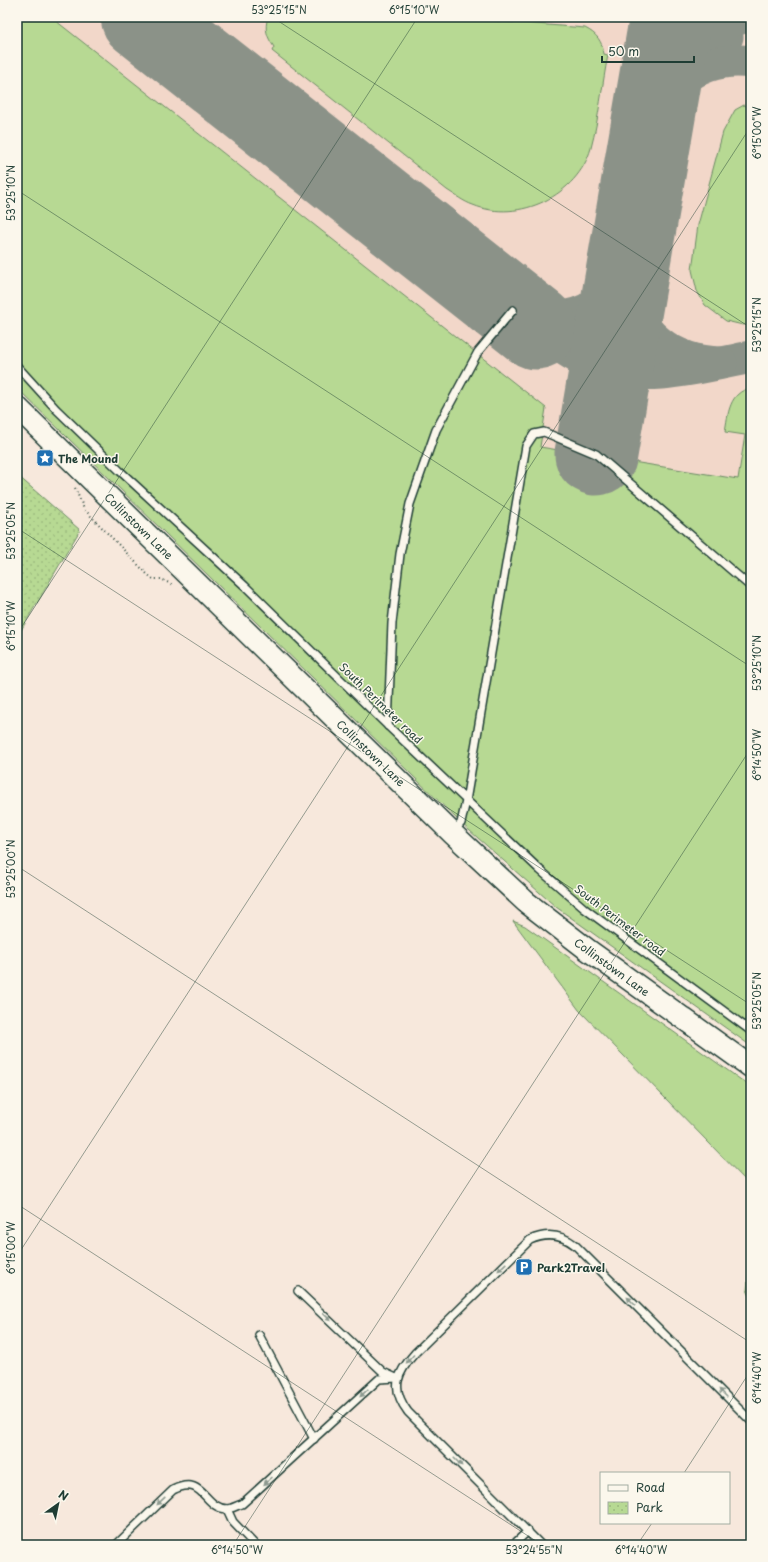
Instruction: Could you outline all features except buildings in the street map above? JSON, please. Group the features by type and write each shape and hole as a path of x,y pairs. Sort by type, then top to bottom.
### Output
{"street":[{"name":"Collinstown Lane","path":"17,406 452,833 526,902 588,950 751,1067"}],"lane":[{"path":"388,726 392,623 400,554 410,504 436,430 478,352 512,310"},
{"name":"South Perimeter road","path":"17,366 56,409 120,471 245,586 388,726 540,870 585,909 751,1031"},
{"path":"452,833 461,823 466,801 526,446 534,434 544,432 596,454 751,587"},
{"path":"541,1545 408,1412 400,1397 397,1378 402,1368 415,1354 530,1240 544,1235 556,1235 575,1245 751,1421"},
{"path":"298,1291 383,1372 397,1378"},
{"path":"259,1335 314,1439"},
{"path":"116,1545 173,1490 183,1485 193,1486 214,1504 227,1509 242,1504 379,1379 397,1378"},
{"path":"227,1509 233,1522 255,1545"},
{"path":"513,1545 528,1531"}],"path":[{"path":"74,486 84,509 152,579 161,579 177,587"}],"shaded area":[{"path":"17,17 751,17 751,1046 556,907 17,388"}],"green space":[{"path":"17,17 51,17 546,408 540,447 738,479 745,435 725,432 729,411 734,399 744,390 751,388 751,1046 556,907 461,823 17,388"},
{"path":"268,17 449,17 585,28 596,35 602,45 604,54 608,55 594,137 584,165 574,179 560,192 527,208 509,211 491,210 470,204 447,190 272,51 274,47 266,29"},
{"path":"744,105 751,108 751,324 743,325 726,321 705,305 697,291 692,270 698,225 723,132 735,110"},
{"path":"17,475 80,530 17,637"},
{"path":"513,921 525,926 751,1087 751,1186 579,1010"},
{"path":"751,1246 751,1298 747,1290"}],"taxiway":[{"path":"679,17 727,37"},
{"path":"661,91 673,64 692,42 718,26 745,17"},
{"path":"721,363 687,357 671,350 658,341 647,330 638,316 632,300 630,282 631,260 648,154 654,126 665,100 680,82 698,70 729,61 751,62"},
{"path":"509,307 545,317 573,315 586,310 597,303 616,284 630,259"},
{"path":"536,328 564,349 579,358 614,371 634,373 673,372 751,357"}],"runway":[{"path":"142,17 536,328"},
{"path":"596,454 671,17"}],"place":[{"name":"The Mound","path":"45,458"},
{"name":"Park2Travel","path":"524,1267"}]}
